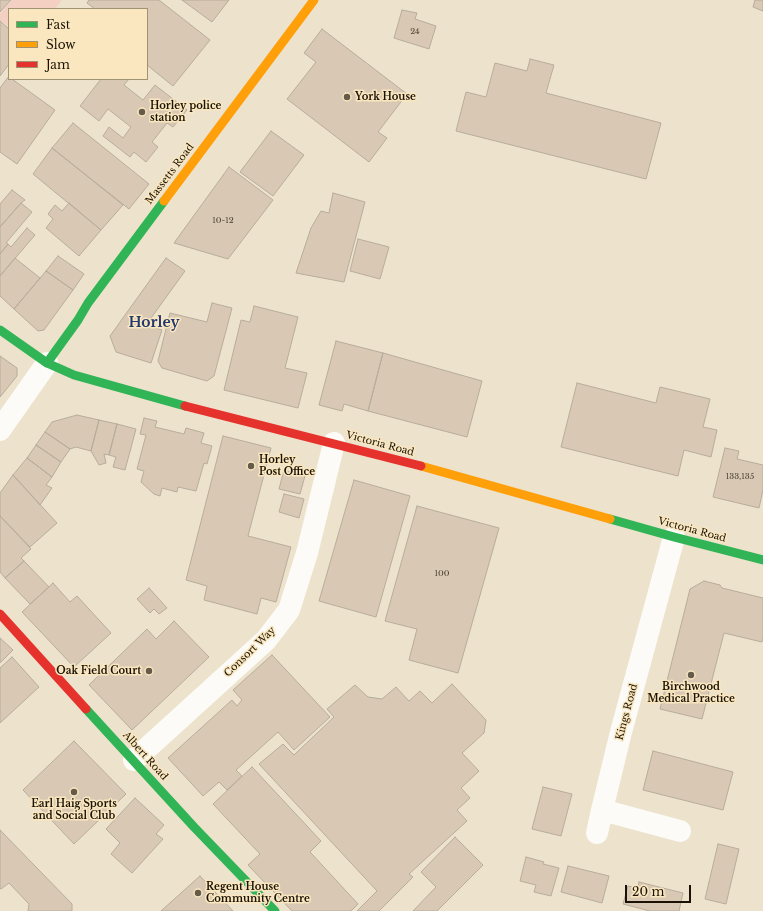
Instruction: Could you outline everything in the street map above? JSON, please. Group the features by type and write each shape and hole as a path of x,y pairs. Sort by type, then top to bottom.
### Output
{"street":[{"name":"Massetts Road","path":"47,363 78,320 88,303 314,0"},
{"name":"Victoria Road","path":"0,330 47,363 74,375 212,413 334,443 489,484 674,537 763,560"},
{"path":"0,430 47,363"},
{"name":"Consort Way","path":"134,760 266,640 290,610 307,553 334,443"},
{"name":"Kings Road","path":"597,833 621,732 674,537"},
{"name":"Albert Road","path":"0,614 134,760 194,828 275,911"},
{"path":"602,810 680,831"}],"shaded area":[{"path":"12,0 62,0 56,8 8,8 8,26 0,20 0,14"}],"building":[{"path":"0,0 11,0 0,12"},
{"path":"89,0 159,0 210,40 173,86 148,66 148,8 94,8 87,3"},
{"path":"182,0 229,0 212,22"},
{"path":"755,0 763,0 763,11 753,7"},
{"path":"402,10 417,13 415,19 436,26 429,49 394,38"},
{"path":"0,21 8,28 8,65 0,76"},
{"name":"York House","path":"322,29 407,94 378,132 387,138 369,162 287,99 316,62 304,53"},
{"path":"530,59 554,65 546,93 661,123 646,179 456,131 466,92 486,97 495,63 527,71"},
{"path":"8,77 8,80 13,80 55,110 17,164 0,152 0,88"},
{"path":"100,80 128,80 124,85 143,100 155,85 187,110 173,127 167,123 152,142 158,147 146,162 134,152 130,157 103,136 109,127 123,138 131,127 108,109 99,121 80,106"},
{"path":"73,123 149,184 129,209 52,148"},
{"path":"271,131 304,155 273,196 240,172"},
{"path":"52,148 123,205 101,230 33,174"},
{"path":"229,167 273,200 228,259 174,243"},
{"path":"12,190 25,200 0,227 0,204"},
{"path":"333,193 365,202 344,282 296,273 311,228 321,211 329,213"},
{"path":"21,203 32,212 6,243 8,244 0,254 0,227"},
{"path":"69,203 101,230 79,256 46,228 53,219 48,214 55,205 62,211"},
{"path":"27,228 35,235 0,276 0,254 8,244 11,247"},
{"path":"358,239 389,247 380,279 350,271"},
{"path":"58,256 84,274 73,290 46,271"},
{"path":"15,258 40,278 14,309 0,296 0,276"},
{"path":"166,258 185,271 146,325 162,330 151,363 116,352 110,336"},
{"path":"46,271 73,290 44,330 38,331 14,309"},
{"path":"212,303 232,308 214,376 207,381 162,368 158,361 170,313 207,322"},
{"path":"254,306 298,317 285,368 307,373 298,408 224,390 241,320 250,322"},
{"path":"336,341 383,353 368,411 344,404 342,411 319,405"},
{"path":"383,353 482,381 467,437 368,411"},
{"path":"0,356 17,368 17,376 0,397"},
{"path":"577,383 656,403 660,387 710,399 703,427 717,430 711,457 684,450 678,476 561,447"},
{"path":"77,415 99,420 91,451 76,447 70,449 45,432 52,422"},
{"path":"144,418 157,421 155,427 184,434 186,428 204,433 201,443 212,446 207,464 204,463 196,491 178,487 177,492 162,488 160,496 154,494 141,482 144,471 137,469 146,435 140,434"},
{"path":"99,420 117,424 109,455 104,454 106,463 99,465 91,451"},
{"path":"117,424 136,429 125,470 113,467 116,457 109,455"},
{"path":"45,432 70,449 61,462 36,445"},
{"path":"223,436 271,448 248,536 291,547 276,602 261,598 257,614 204,600 207,586 186,580"},
{"path":"36,445 61,462 52,477 27,458"},
{"path":"725,448 739,451 737,459 763,465 763,490 759,508 713,497"},
{"path":"27,458 52,477 46,485 52,488 40,505 13,475"},
{"path":"284,470 305,476 300,494 279,489"},
{"path":"13,475 57,523 30,547 0,516 0,493"},
{"path":"354,480 410,496 376,617 319,601"},
{"path":"284,494 304,499 299,518 279,512"},
{"path":"417,506 499,528 458,673 409,660 417,629 385,621"},
{"path":"0,516 31,549 21,558 24,561 5,578 0,572"},
{"path":"24,561 49,587 30,604 5,578"},
{"name":"Birchwood Medical Practice","path":"704,581 720,585 722,588 763,598 763,638 762,642 724,633 702,719 660,709 690,589"},
{"path":"53,583 70,602 77,596 111,633 74,667 22,612"},
{"path":"149,588 167,608 159,614 154,609 150,613 137,599"},
{"name":"Oak Field Court","path":"174,621 209,657 132,730 89,685 147,629 156,639"},
{"path":"0,638 13,650 0,663"},
{"path":"272,655 330,717 294,750 278,732 236,770 242,776 227,790 219,782 203,796 168,758 232,700 237,706 242,700 233,690"},
{"path":"12,657 39,687 0,723 0,668"},
{"path":"452,684 486,720 484,733 462,753 479,771 461,788 470,798 457,810 467,821 409,874 413,877 379,911 357,911 377,891 259,764 283,744 294,755 334,717 327,709 355,685 368,697 382,699 396,687 409,701 420,691 432,703"},
{"name":"Earl Haig Sports and Social Club","path":"74,741 126,794 74,844 23,790"},
{"path":"653,751 733,772 723,810 643,790"},
{"path":"252,767 321,841 310,852 358,904 351,911 292,911 248,865 260,854 213,804"},
{"path":"543,787 572,794 561,836 532,829"},
{"path":"135,798 164,825 156,834 163,839 132,873 111,854 120,843 106,829"},
{"path":"0,830 72,904 72,911 28,911 29,904 9,883 1,889 0,888"},
{"path":"455,837 483,865 437,911 413,911 436,887 421,872"},
{"path":"718,844 739,849 726,904 705,899"},
{"path":"526,857 544,862 543,864 559,868 551,896 534,892 536,885 520,881"},
{"path":"568,866 609,876 602,903 561,892"},
{"name":"Regent House Community Centre","path":"200,876 233,911 161,911"},
{"path":"639,882 683,893 679,911 650,911 623,904 628,886 638,888"}],"traffic: fast":[{"path":"47,363 78,320 88,303 164,201"},
{"path":"0,330 47,363 74,375 185,406"},
{"path":"610,519 763,560"},
{"path":"86,709 194,827 275,911"}],"traffic: slow":[{"path":"164,201 314,0"},
{"path":"421,466 610,519"}],"traffic: jam":[{"path":"185,406 421,466"},
{"path":"0,614 86,709"}],"place":[{"name":"York House","path":"347,97"},
{"name":"Horley police station","path":"142,112"},
{"name":"Horley Post Office","path":"251,466"},
{"name":"Oak Field Court","path":"149,671"},
{"name":"Birchwood Medical Practice","path":"691,675"},
{"name":"Earl Haig Sports and Social Club","path":"74,792"},
{"name":"Regent House Community Centre","path":"198,893"}],"district":[{"name":"Horley","path":"154,323"}]}
